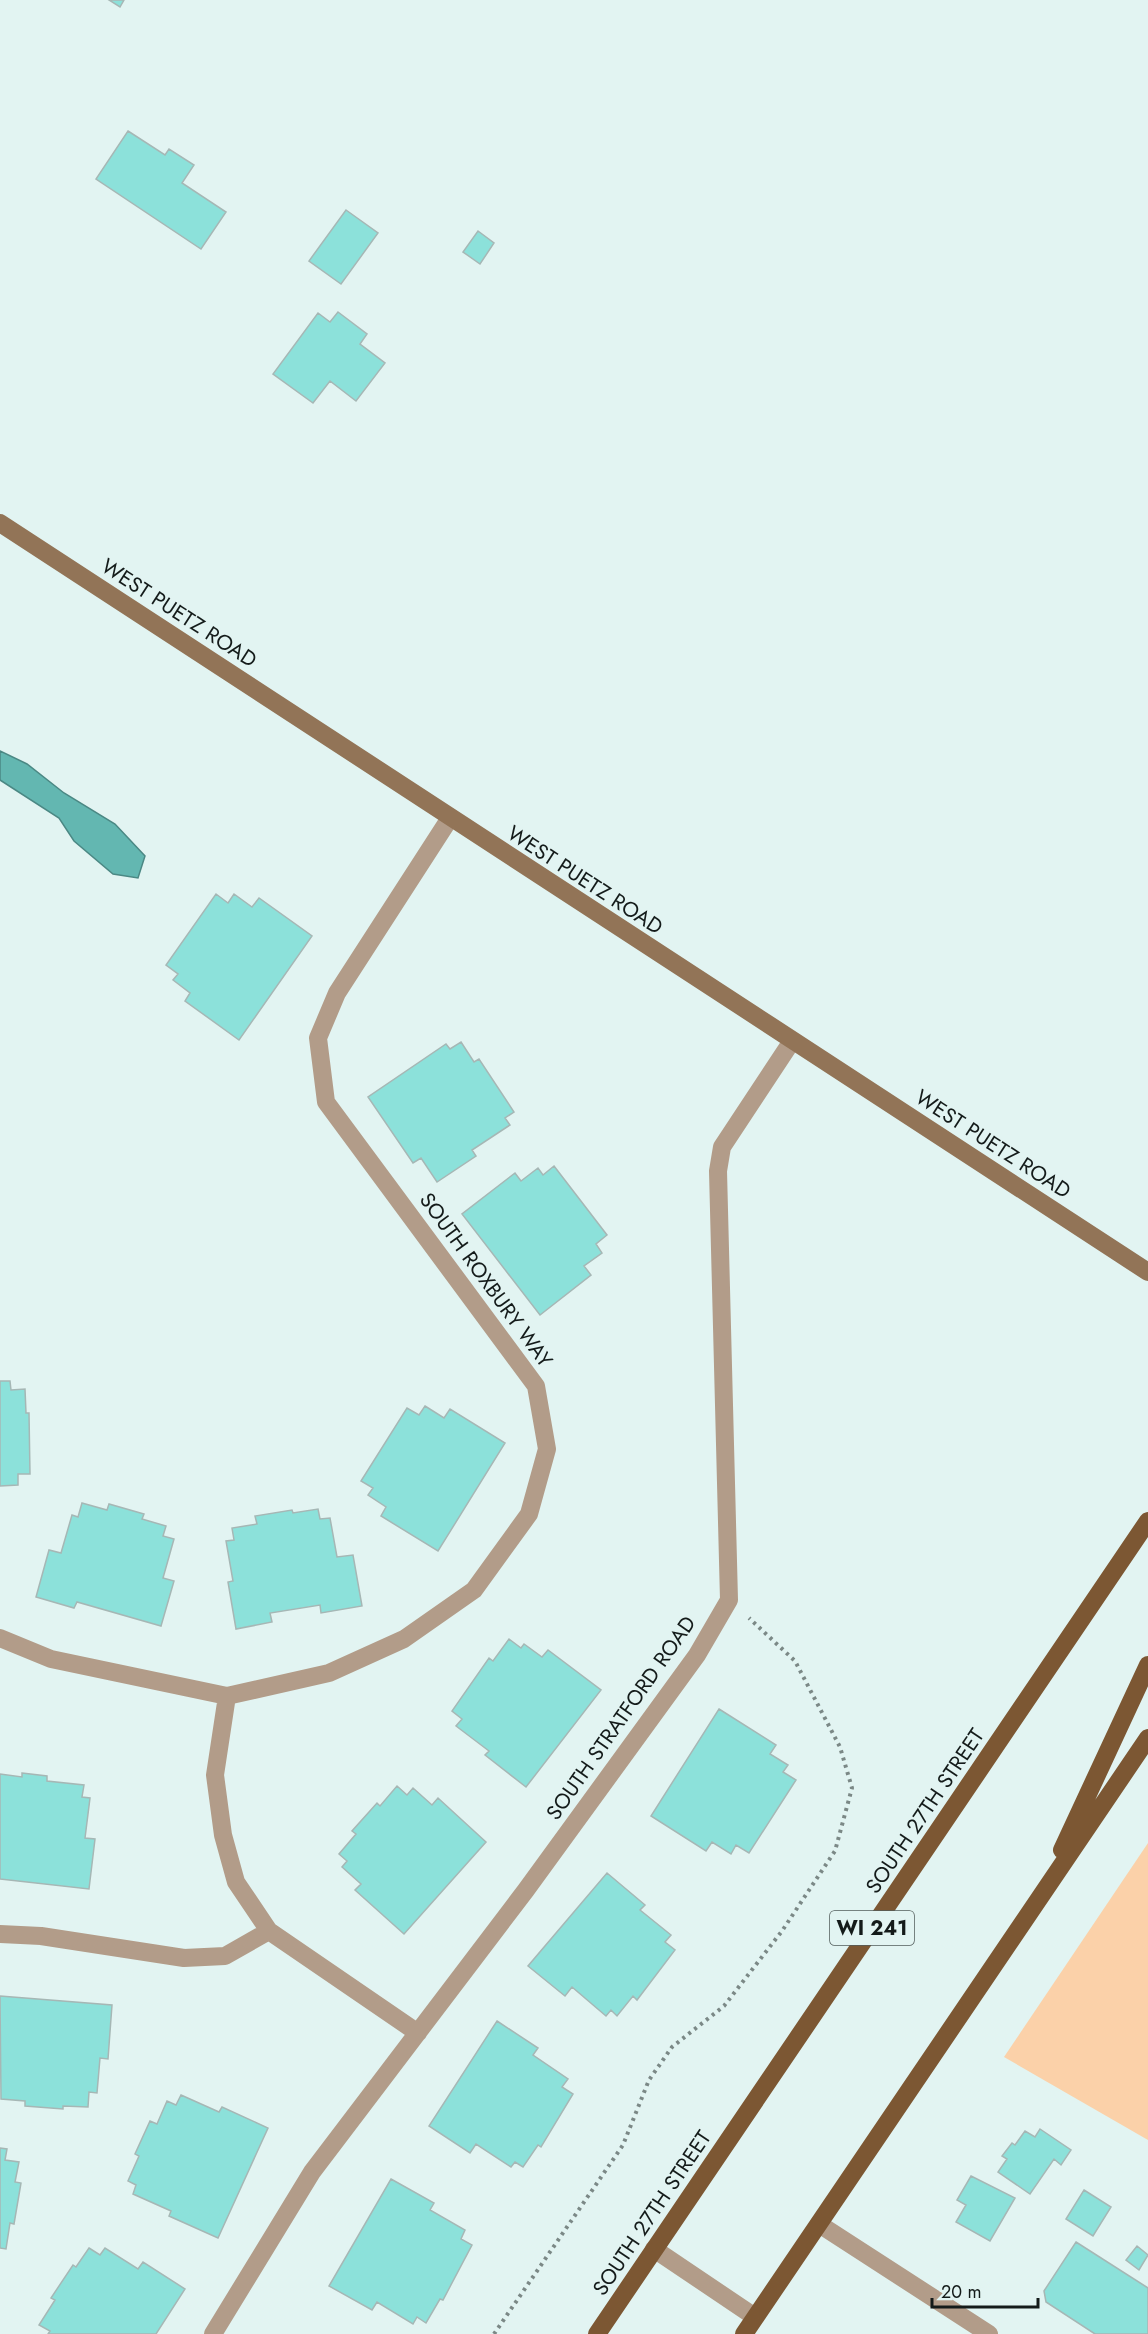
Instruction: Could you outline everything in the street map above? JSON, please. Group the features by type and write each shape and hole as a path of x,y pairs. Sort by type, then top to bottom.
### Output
{"main road":[{"name":"SOUTH 27TH STREET","path":"597,2334 1148,1521"},
{"path":"1038,1900 1148,1665"},
{"path":"744,2334 1148,1738"}],"street":[{"name":"WEST PUETZ ROAD","path":"0,523 1148,1272"},
{"name":"SOUTH ROXBURY WAY","path":"0,1638 51,1659 227,1696 329,1673 405,1639 474,1590 530,1514 547,1449 536,1386 326,1102 318,1038 337,993 450,818"},
{"path":"729,1600 718,1171 722,1147 792,1041"},
{"name":"SOUTH STRATFORD ROAD","path":"213,2334 312,2172 418,2033 690,1664 729,1600"},
{"path":"227,1696 215,1775 223,1835 236,1882 269,1930 418,2033"},
{"path":"0,1934 51,1938 184,1958 225,1956 269,1930"},
{"path":"819,2223 989,2334"},
{"path":"654,2249 755,2317"}],"path":[{"path":"495,2334 622,2145 649,2080 672,2047 724,2006 782,1931 835,1851 852,1788 840,1746 795,1661 729,1600"}],"shaded area":[{"path":"1148,1843 1148,2140 1004,2057"}],"water":[{"path":"0,751 27,764 64,793 115,824 145,856 138,878 113,874 74,841 59,818 0,780"}],"building":[{"path":"109,0 124,0 120,7"},
{"path":"128,131 165,155 169,149 194,165 182,183 226,212 201,249 96,179"},
{"path":"346,210 378,233 341,284 309,261"},
{"path":"478,231 494,243 480,264 463,252"},
{"path":"338,312 367,334 360,344 385,363 356,401 330,381 313,403 273,374 318,313 330,322"},
{"path":"216,894 228,903 234,894 252,907 259,898 312,936 239,1040 185,1001 190,993 173,980 178,974 166,965"},
{"path":"461,1042 474,1062 479,1059 514,1112 505,1118 510,1125 472,1150 476,1156 437,1182 421,1158 413,1163 368,1097 446,1044 450,1049"},
{"path":"554,1166 607,1235 596,1244 602,1253 584,1266 591,1275 540,1315 462,1214 515,1173 521,1181 538,1168 543,1175"},
{"path":"0,1381 10,1381 11,1390 25,1389 26,1413 29,1413 30,1474 18,1474 18,1485 0,1486"},
{"path":"425,1406 444,1418 450,1409 505,1443 438,1551 381,1516 386,1507 368,1495 373,1488 361,1481 407,1408 419,1415"},
{"path":"82,1503 107,1510 109,1504 144,1514 142,1519 166,1526 163,1536 174,1539 163,1578 174,1581 161,1626 77,1602 74,1608 36,1597 49,1550 61,1553 72,1515 78,1517"},
{"path":"318,1509 320,1519 330,1518 337,1557 353,1555 362,1606 321,1613 320,1605 270,1613 272,1622 236,1629 228,1582 233,1581 226,1541 234,1540 232,1528 257,1524 255,1516 292,1510 293,1513"},
{"path":"509,1639 521,1648 524,1644 542,1657 548,1650 601,1690 526,1787 485,1755 489,1751 456,1726 462,1719 452,1711 489,1658 493,1661"},
{"path":"719,1709 776,1745 770,1754 788,1765 783,1772 796,1780 749,1853 736,1845 731,1854 712,1842 706,1851 651,1816"},
{"path":"22,1773 47,1776 47,1781 84,1785 82,1797 90,1798 85,1838 95,1839 89,1889 0,1879 0,1774 22,1777"},
{"path":"397,1786 407,1795 413,1788 432,1805 438,1798 486,1842 404,1934 355,1890 361,1884 342,1867 347,1861 339,1854 356,1834 352,1831 377,1803 380,1806"},
{"path":"607,1873 645,1905 640,1910 671,1935 665,1942 675,1950 637,2000 633,1996 617,2016 611,2010 606,2016 572,1987 565,1996 528,1966"},
{"path":"0,1996 112,2005 108,2059 100,2058 97,2093 89,2092 88,2107 63,2106 63,2109 25,2106 25,2101 1,2099"},
{"path":"497,2021 538,2048 533,2055 568,2079 562,2087 573,2094 541,2147 538,2145 523,2167 515,2162 511,2167 476,2144 470,2153 429,2126"},
{"path":"181,2095 219,2112 222,2107 268,2128 218,2238 169,2216 171,2211 133,2194 136,2185 128,2181 139,2156 135,2154 150,2121 157,2124 167,2101 176,2105"},
{"path":"1040,2129 1071,2150 1061,2165 1054,2159 1030,2194 998,2172 1007,2159 1002,2156 1012,2143 1015,2145 1025,2131 1035,2137"},
{"path":"0,2148 7,2149 5,2160 19,2162 15,2182 21,2183 14,2224 10,2223 6,2249 0,2248"},
{"path":"971,2176 1015,2198 990,2241 956,2222 966,2205 957,2200"},
{"path":"391,2179 434,2203 430,2210 465,2230 461,2239 472,2245 443,2300 440,2299 426,2323 417,2317 413,2324 377,2302 372,2310 329,2286"},
{"path":"1084,2190 1111,2207 1093,2236 1066,2219"},
{"path":"1076,2242 1148,2288 1148,2334 1095,2334 1046,2302 1044,2291"},
{"path":"1137,2246 1148,2255 1139,2270 1126,2260"},
{"path":"89,2248 100,2255 105,2248 138,2269 143,2262 185,2289 156,2334 48,2334 50,2331 39,2325 55,2300 51,2298 73,2265 76,2267"}]}
